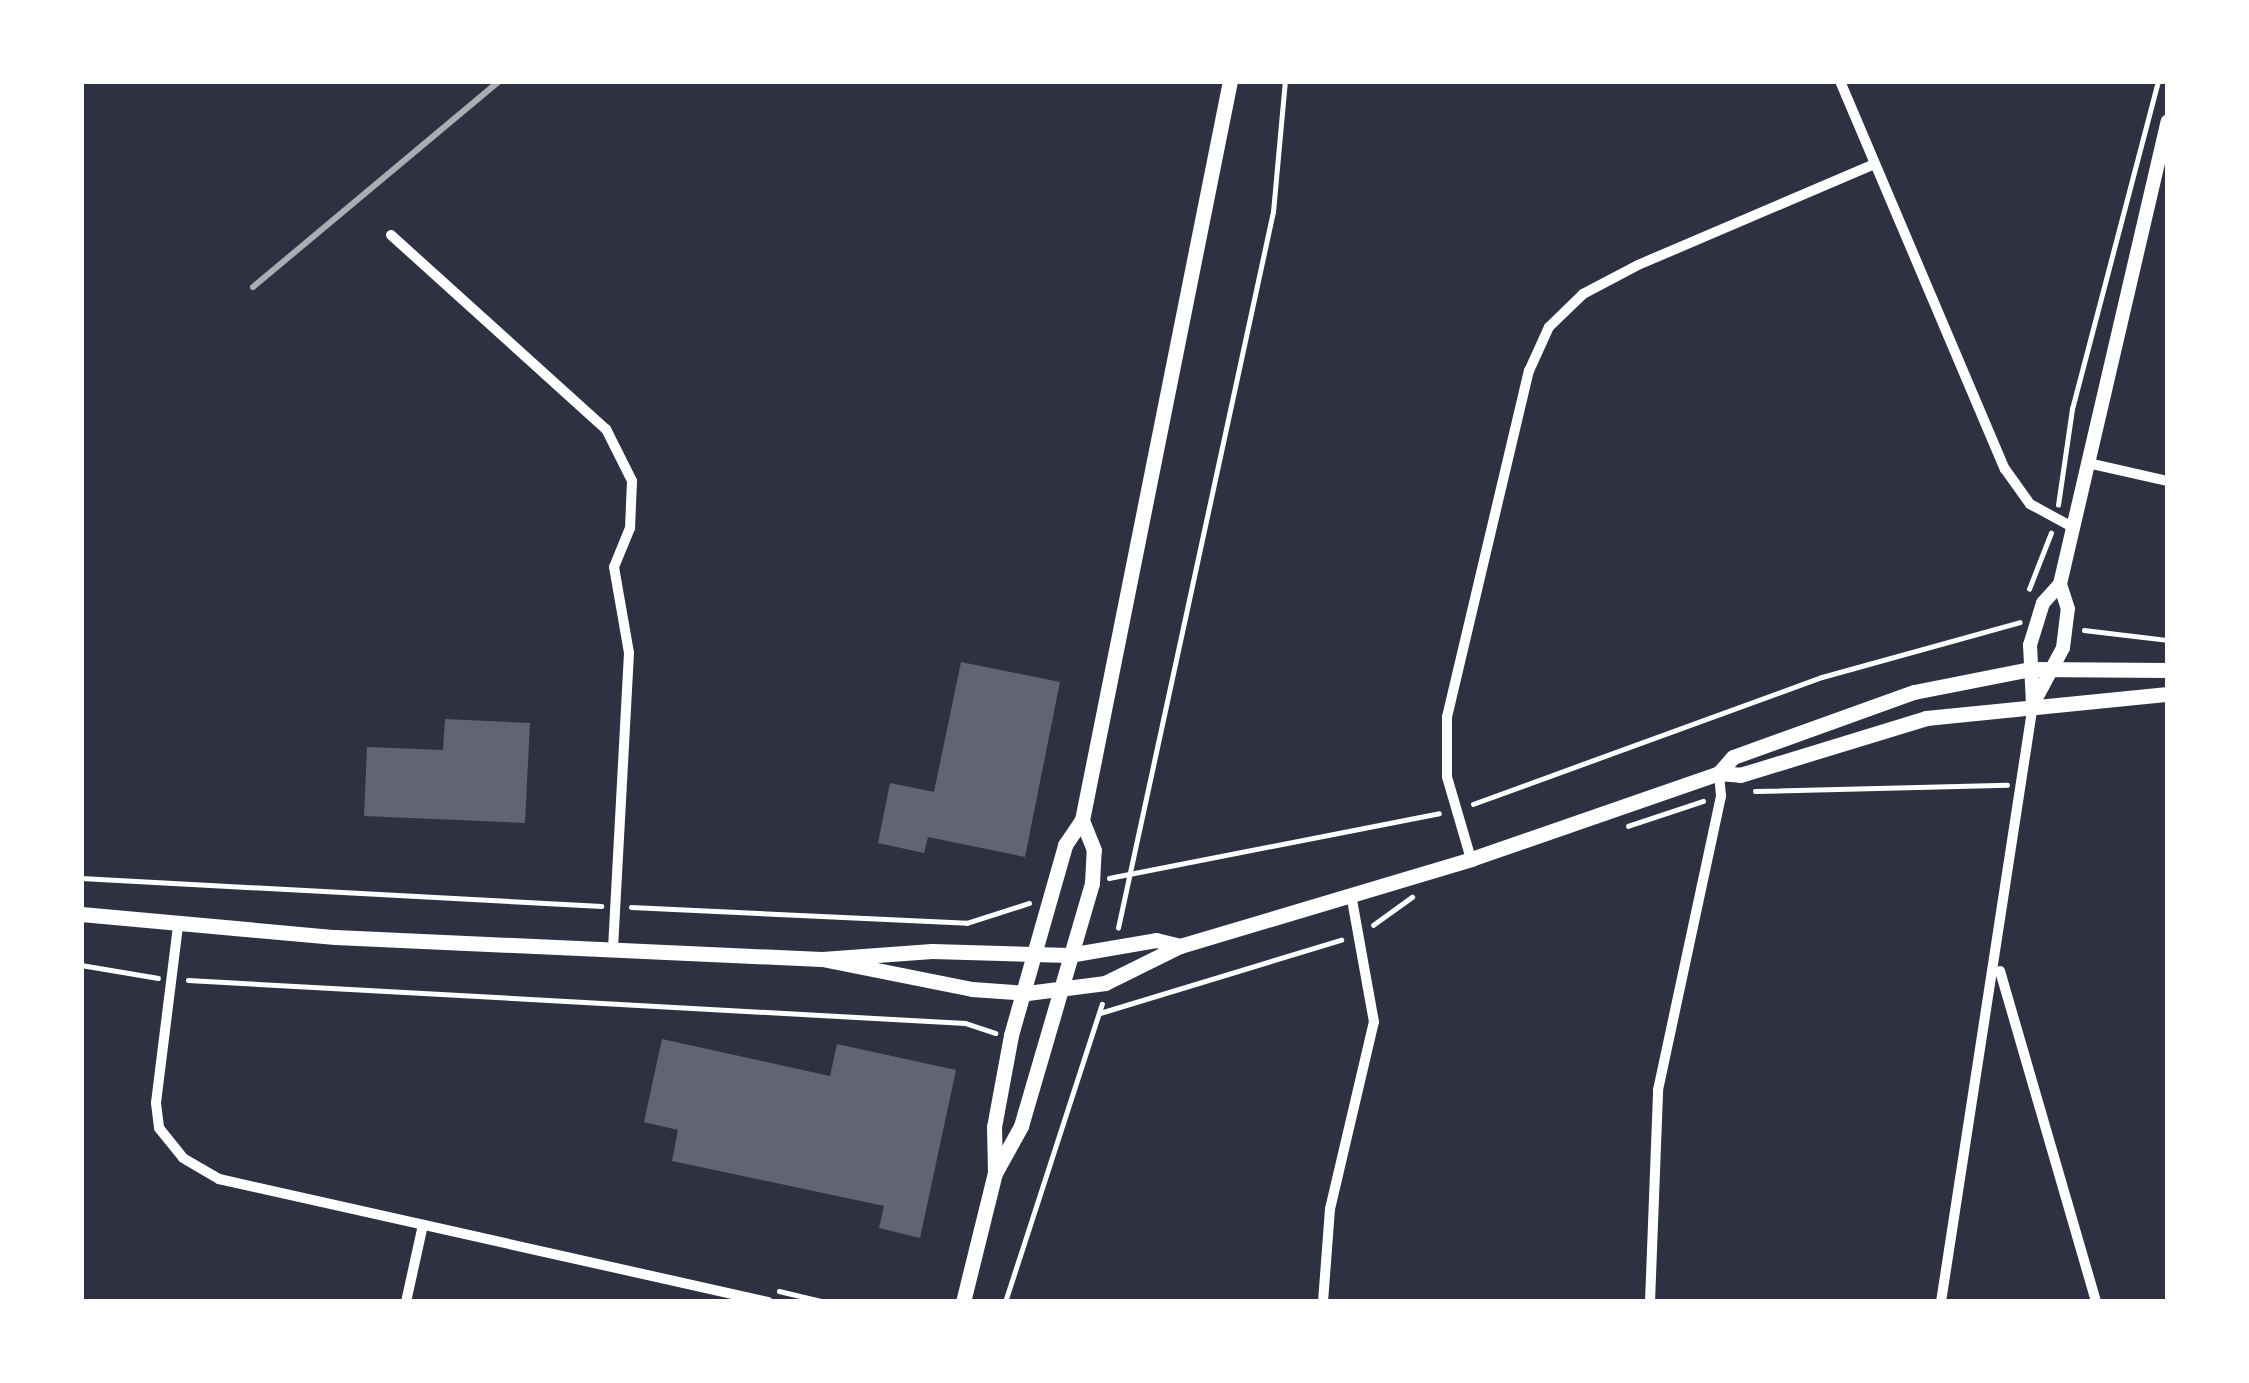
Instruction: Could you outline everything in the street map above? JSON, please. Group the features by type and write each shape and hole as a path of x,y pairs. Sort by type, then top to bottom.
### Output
{"main road":[{"path":"964,1302 995,1173 994,1127 1011,1035 1027,993 1065,845 1082,820 1230,81"},
{"path":"822,959 929,984 1027,993 1105,982 1180,946 1472,859 1718,772 1733,757 1835,716 2030,669 2168,670"},
{"path":"1718,772 1740,775 1926,718 2168,694"},
{"path":"995,1173 1021,1126 1092,883 1094,850 1082,820"},
{"path":"81,914 178,926 822,959 932,951 1069,955 1156,940 1180,946"}],"street":[{"path":"1840,81 2005,469 2030,504 2074,528"},
{"path":"1941,1302 1999,968 2033,704 2030,669 2036,622 2060,584 2168,122"},
{"path":"1472,859 1446,763 1447,717 1529,371 1549,326 1583,294 1638,265 1873,166"},
{"path":"392,235 606,430 632,481 630,528 614,568 629,653 613,950"},
{"path":"2088,464 2168,481"},
{"path":"2033,704 2054,668 2066,626 2060,584"},
{"path":"1650,1302 1658,1090 1721,796 1718,772"},
{"path":"1323,1302 1330,1209 1374,1022 1351,894"},
{"path":"178,926 156,1103 159,1128 182,1158 219,1179 769,1302"},
{"path":"1999,968 2096,1302"},
{"path":"406,1302 423,1225"}],"path":[{"path":"1285,81 1273,212 1132,872 1457,809 1822,677 2016,622 2036,622"},
{"path":"2016,622 2056,520 2072,410 2158,81"},
{"path":"2066,626 2168,640"},
{"path":"1616,830 1721,796 2004,784 2023,792"},
{"path":"1100,1013 1361,934 1430,892"},
{"path":"81,965 173,980 965,1023 1011,1035"},
{"path":"186,998 189,980"},
{"path":"1004,1302 1084,1045"},
{"path":"775,1289 826,1302"}],"building":[{"path":"961,662 1060,682 1025,857 928,837 924,853 878,843 890,783 934,792"},
{"path":"445,719 530,723 525,823 364,816 367,747 443,750"},
{"path":"662,1039 830,1076 837,1044 956,1070 920,1238 879,1228 884,1206 672,1161 678,1130 644,1122"}],"railway":[{"path":"253,287 499,81"}]}
